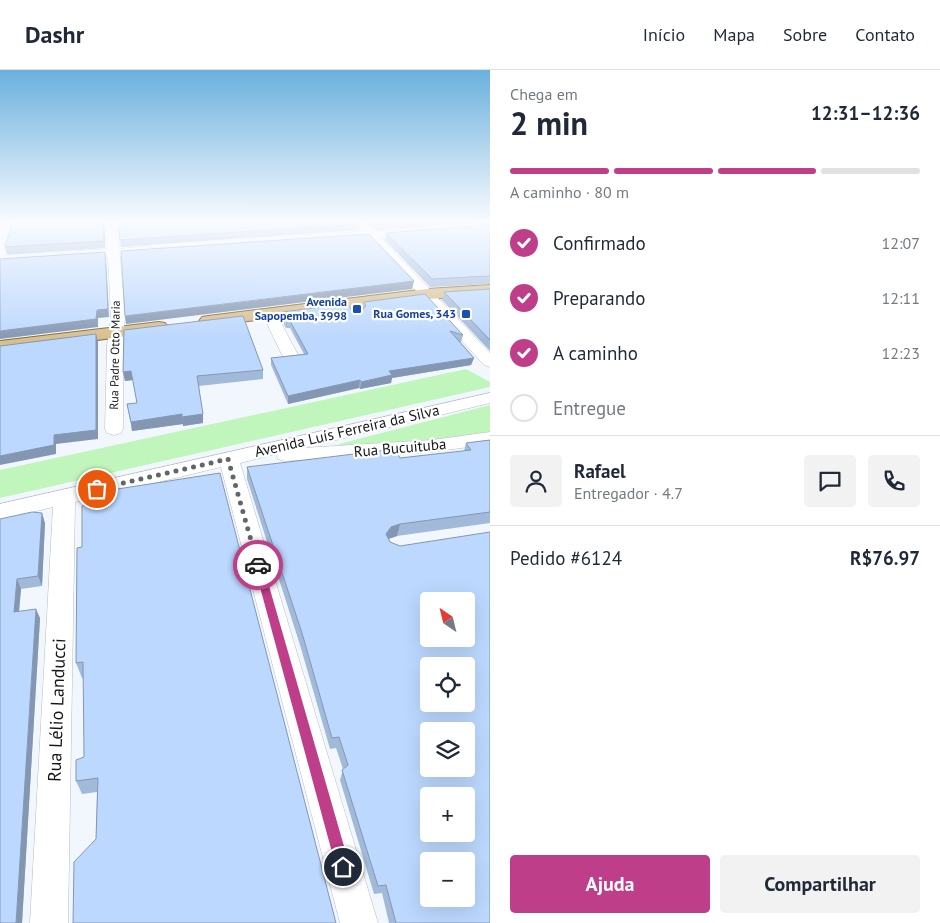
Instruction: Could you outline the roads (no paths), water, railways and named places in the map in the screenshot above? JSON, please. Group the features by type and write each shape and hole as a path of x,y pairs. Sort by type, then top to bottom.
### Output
{"main road":[{"path":"194,323 269,313 353,308 427,294 490,290"},
{"path":"0,347 174,325"}],"street":[{"name":"Rua Padre Otto Maria","path":"114,260 118,317 114,429"},
{"path":"396,260 490,362"},
{"path":"269,313 290,355"},
{"name":"Avenida Luís Ferreira da Silva","path":"0,512 490,398"},
{"name":"Rua Bucuituba","path":"239,456 295,455 432,446 490,438"},
{"path":"239,456 359,923"},
{"name":"Rua Lélio Landucci","path":"49,923 64,497"}],"place":[{"name":"Avenida Sapopemba, 3998","path":"357,309"},
{"name":"Rua Gomes, 343","path":"466,314"}]}
